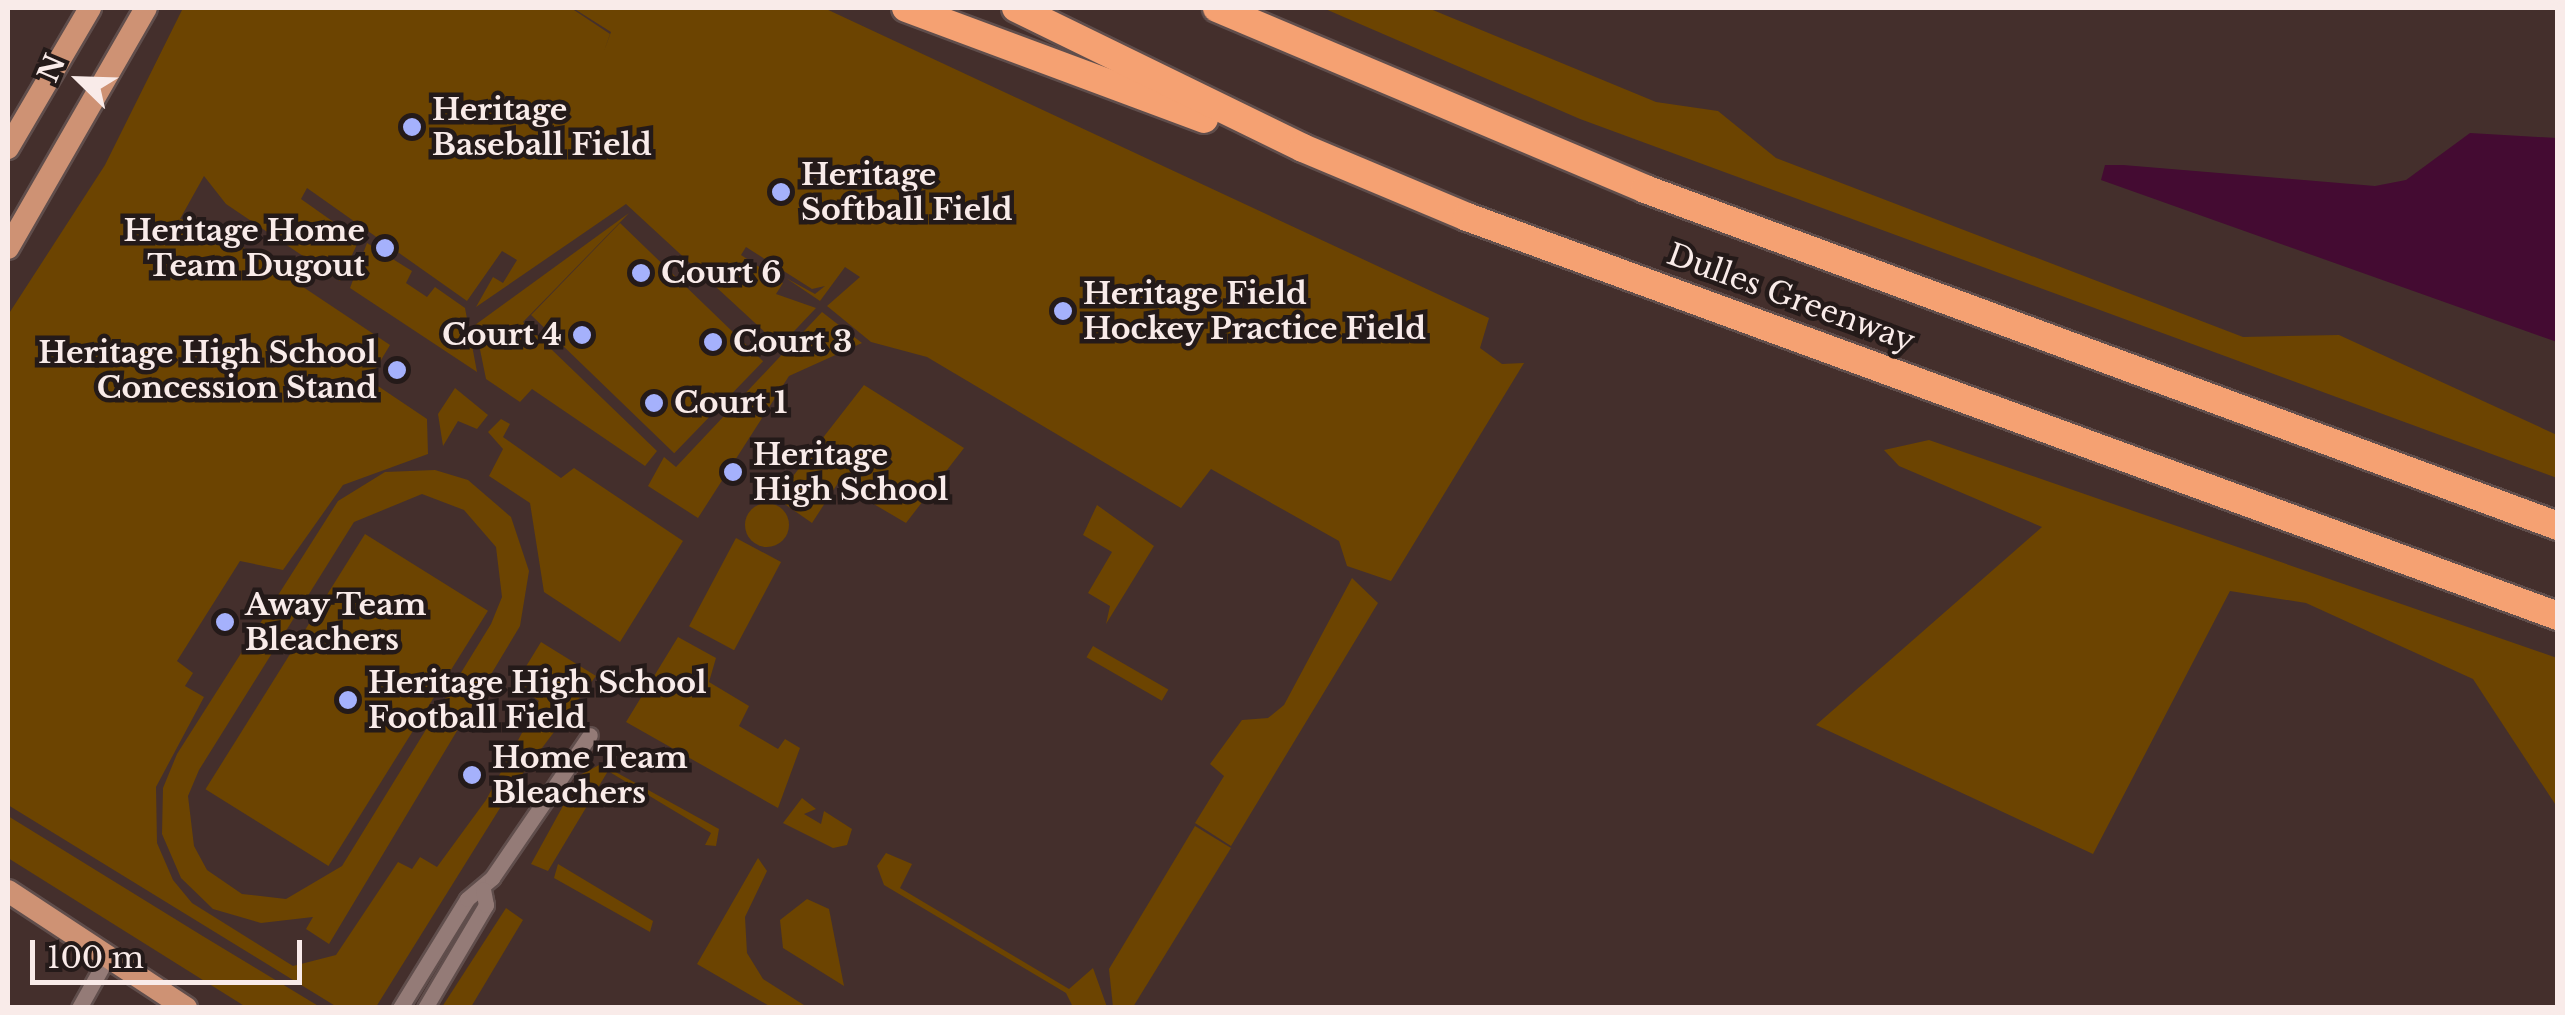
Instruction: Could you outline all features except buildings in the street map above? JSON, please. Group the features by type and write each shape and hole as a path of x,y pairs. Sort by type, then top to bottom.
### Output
{"highway":[{"path":"906,8 1335,162"},
{"name":"Dulles Greenway","path":"1016,8 1335,162 2558,616"},
{"name":"Dulles Greenway","path":"1217,8 1645,189 2558,526"}],"main road":[{"path":"8,148 90,8"},
{"path":"8,248 146,8"},
{"path":"8,891 186,1008"}],"street":[{"path":"400,1008 468,898 483,890 590,736"},
{"path":"425,1008 486,905 483,890"},
{"path":"78,1008 107,958"}],"shaded area":[{"path":"183,8 571,8 610,34 604,51 611,32 573,8 824,8 1489,318 1480,348 1502,364 1524,363 1391,581 1347,566 1339,541 1211,469 1181,508 927,357 871,342 827,306 860,277 845,267 820,301 786,278 815,294 825,286 812,289 746,247 741,255 783,283 776,294 816,308 780,346 626,204 476,307 493,277 503,283 517,260 502,251 467,301 307,188 301,199 359,240 340,281 226,204 204,176 180,219 213,227 390,345 369,380 427,419 428,454 343,485 283,570 240,561 177,661 193,673 185,686 204,697 156,787 157,843 173,880 192,903 293,966 336,955 398,862 412,869 420,857 437,867 486,800 539,701 523,690 530,678 522,673 541,642 596,676 515,784 376,1007 337,1007 8,805 8,315 105,165"},
{"path":"1323,8 1428,8 1656,102 1718,111 1776,158 2243,337 2339,335 2557,435 2557,478 1580,119"},
{"path":"2470,133 2557,138 2557,342 2101,180 2105,165 2123,165 2375,186 2406,180"},
{"path":"629,213 523,322 657,451 645,466 532,389 520,402 486,379 475,325"},
{"path":"620,223 763,361 674,453 531,315"},
{"path":"367,243 412,271 406,283 427,297 435,287 465,308 477,372 350,288"},
{"path":"822,312 862,343 789,376 698,518 648,486 664,457 676,467"},
{"path":"864,385 964,448 906,523 838,483 812,523 776,498"},
{"path":"455,388 488,415 477,429 458,421 443,446 438,414"},
{"path":"501,419 510,424 503,437 561,478 574,468 683,541 620,642 544,592 530,503 489,476 503,449 488,432"},
{"path":"1929,440 2557,658 2557,807 2473,679 2306,603 2230,591 2093,854 1816,725 2042,527 1899,466 1884,450"},
{"path":"435,470 468,480 511,517 529,571 520,626 329,944 306,929 313,917 261,923 213,909 181,878 162,834 163,788 177,754 338,501 385,472","holes":["422,494 464,510 496,547 502,597 491,624 342,866 286,899 242,894 207,870 194,846 188,796 199,770 354,522"]},
{"path":"767,503 782,510 789,525 782,540 767,547 752,540 745,525 752,510"},
{"path":"1097,505 1154,546 1106,624 1110,606 1088,593 1112,552 1083,535"},
{"name":"Heritage High School Football Field","path":"365,534 488,611 328,866 205,789"},
{"path":"736,538 781,562 734,650 689,626"},
{"path":"1352,578 1378,603 1231,846 1195,823 1224,776 1210,764 1242,720 1268,718 1284,705"},
{"path":"678,637 716,658 709,682 749,706 739,726 778,749 785,739 800,748 778,808 626,722"},
{"path":"1093,646 1168,689 1162,701 1086,657"},
{"path":"601,764 719,829 716,846 705,845 711,833 608,771 548,871 531,864 580,775"},
{"path":"802,798 816,809 804,814 821,824 824,811 852,829 847,845 833,848 783,823"},
{"path":"8,816 320,1007 246,1007 8,858"},
{"path":"1195,826 1231,848 1133,1007 1113,1007 1109,969"},
{"path":"886,853 912,864 900,888 1069,989 1093,968 1107,1007 1073,1007 1066,993 884,885 877,866"},
{"path":"758,858 767,871 745,917 747,953 763,979 807,1007 771,1007 697,964"},
{"path":"558,864 653,921 650,932 554,878"},
{"path":"807,899 829,909 844,986 783,948 780,920"},
{"path":"506,908 523,920 471,1007 442,1007"}],"place":[{"name":"Heritage Baseball Field","path":"412,127"},
{"name":"Heritage Softball Field","path":"781,192"},
{"name":"Heritage Home Team Dugout","path":"385,248"},
{"name":"Court 6","path":"641,273"},
{"name":"Heritage Field Hockey Practice Field","path":"1063,311"},
{"name":"Court 4","path":"582,335"},
{"name":"Court 3","path":"713,342"},
{"name":"Heritage High School Concession Stand","path":"397,370"},
{"name":"Court 1","path":"654,403"},
{"name":"Heritage High School","path":"733,472"},
{"name":"Away Team Bleachers","path":"225,622"},
{"name":"Heritage High School Football Field","path":"348,700"},
{"name":"Home Team Bleachers","path":"472,775"}]}
